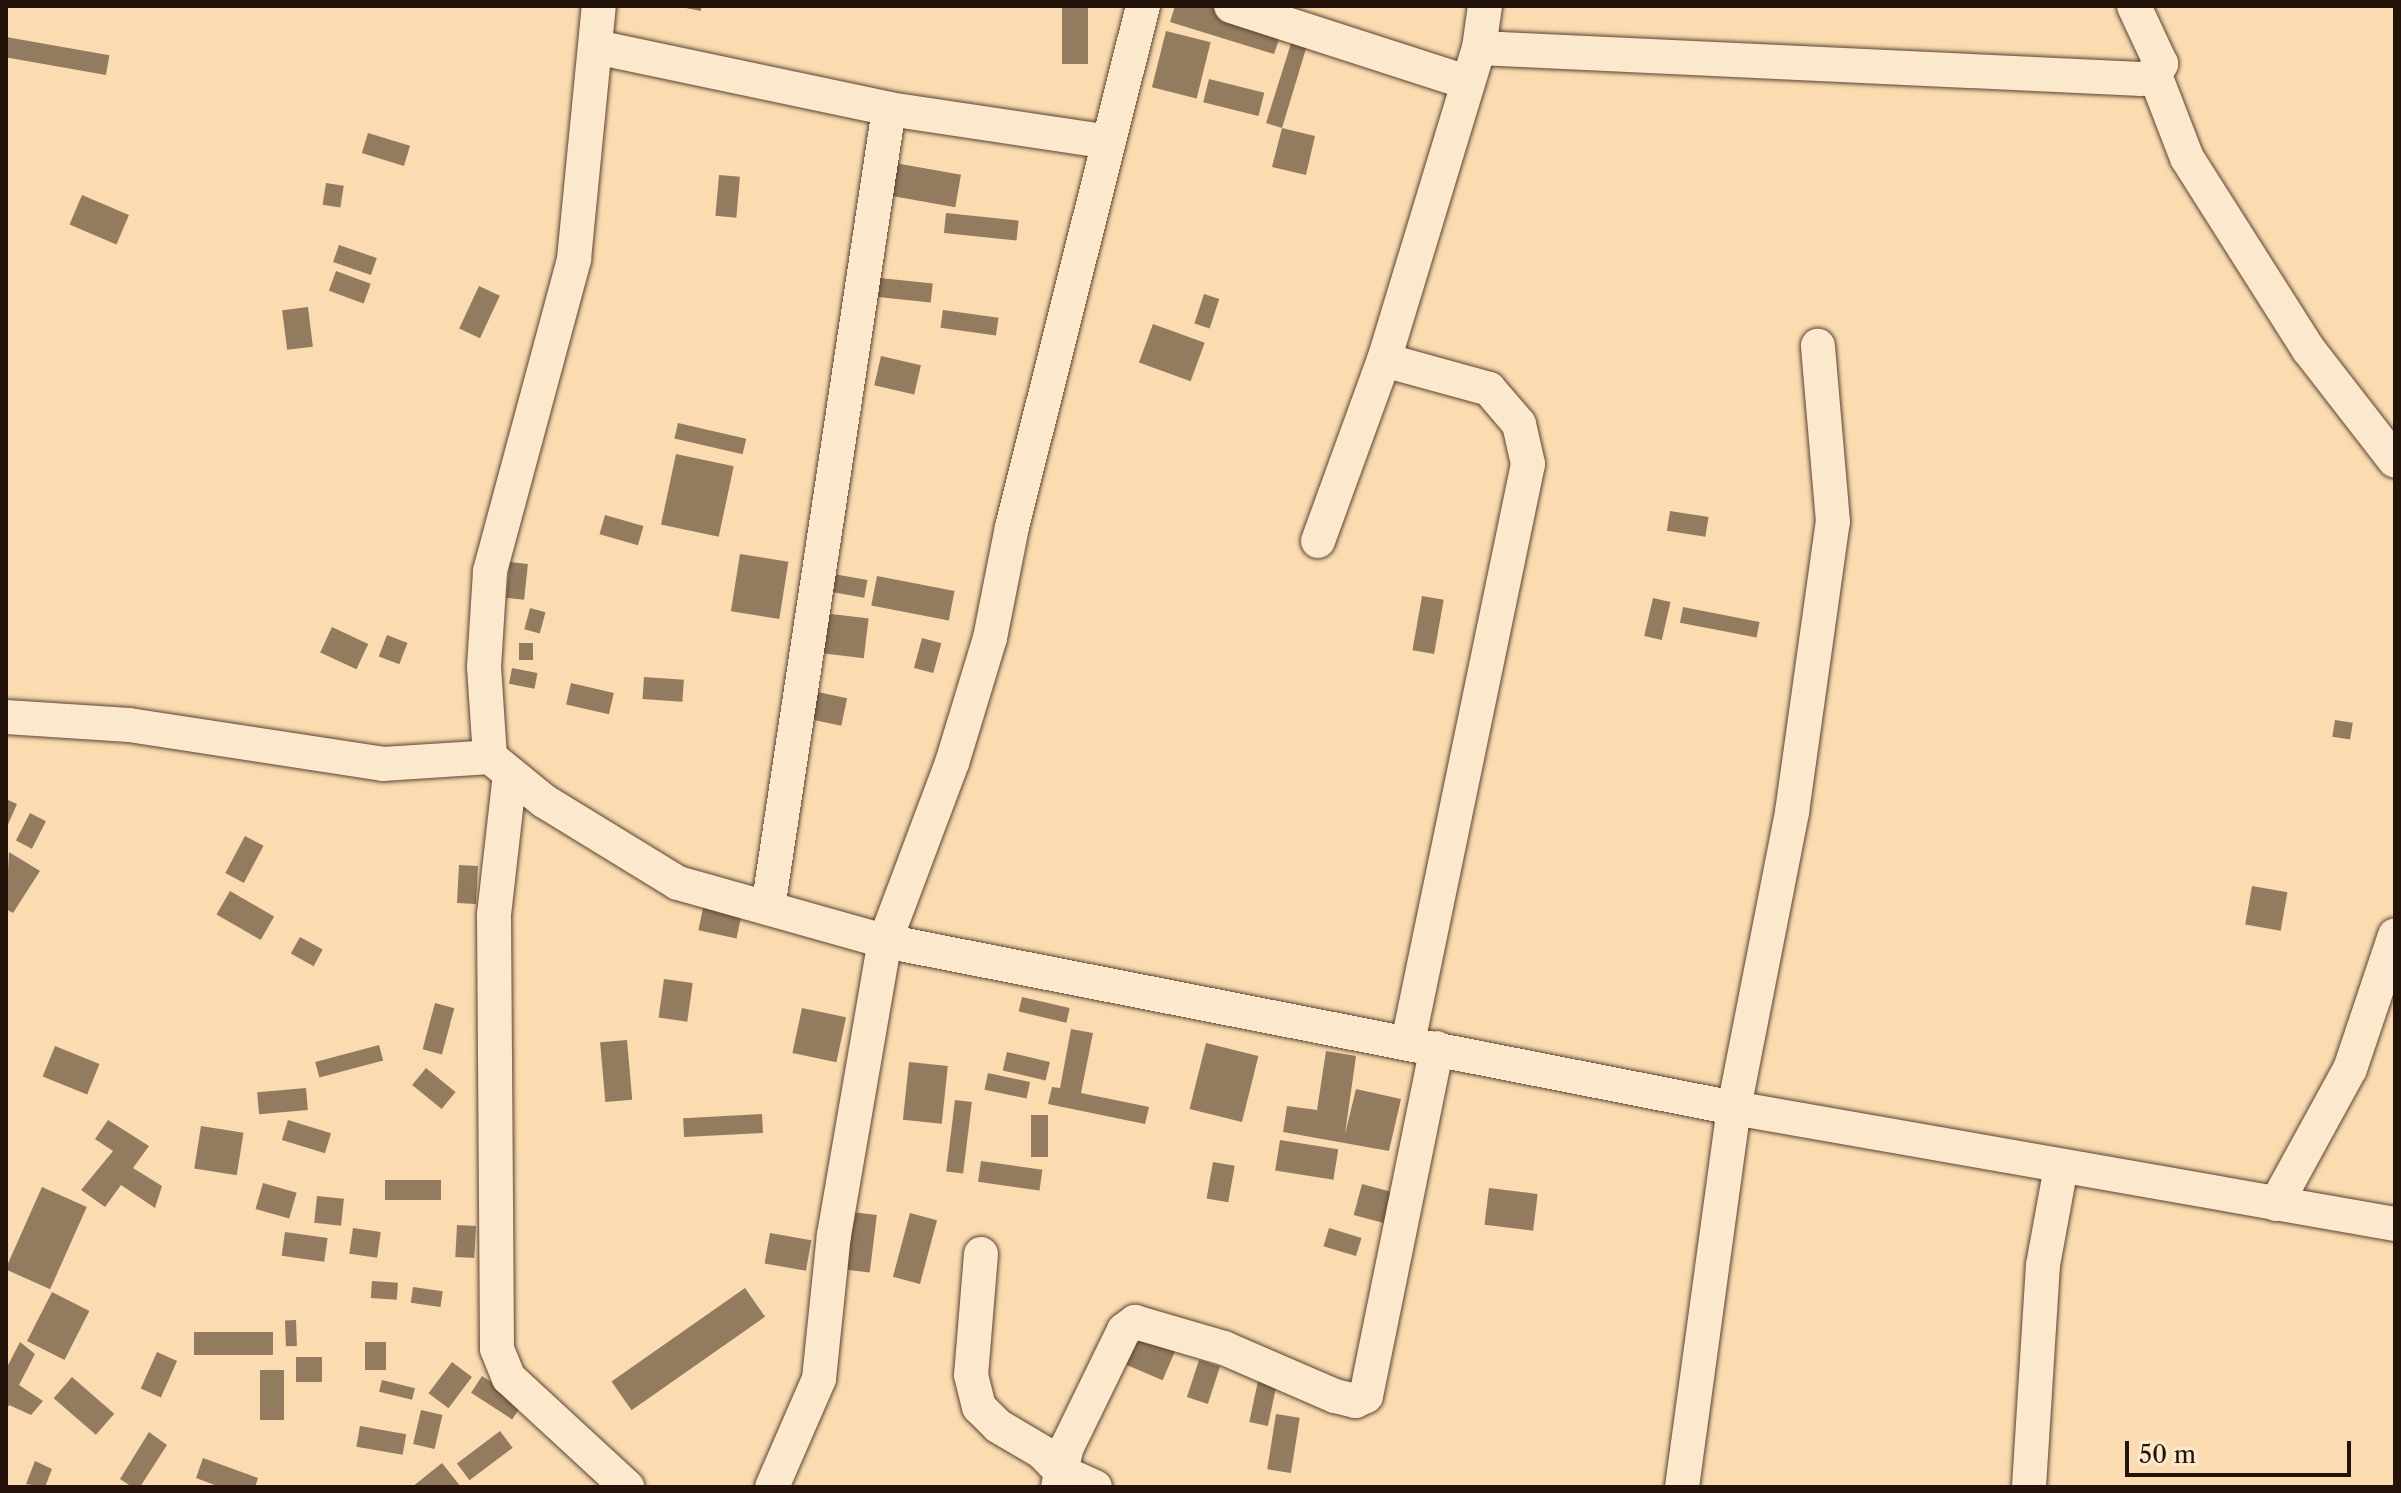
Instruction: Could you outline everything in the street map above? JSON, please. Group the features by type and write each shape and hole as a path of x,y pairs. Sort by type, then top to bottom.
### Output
{"street":[{"path":"599,6 574,259 490,571 484,667 500,766 494,915 497,1349 509,1378 627,1487"},
{"path":"772,1487 819,1379 834,1235 885,941 952,763 990,638 1012,527 1143,6"},
{"path":"1231,6 1467,82"},
{"path":"1318,541 1384,360 1479,48 1485,6"},
{"path":"1479,48 2141,79 2155,75 2161,64 2134,6"},
{"path":"596,47 889,109 1109,142"},
{"path":"2155,75 2187,158 2309,350 2395,461"},
{"path":"768,908 889,109"},
{"path":"1682,1487 1734,1108 1792,812 1833,522 1818,346"},
{"path":"1059,1480 1067,1447 1124,1330 1135,1322 1224,1348 1335,1396 1355,1401 1366,1396 1422,1045 1528,464 1519,424 1489,389 1384,360"},
{"path":"6,717 129,725 383,764 500,766 544,801 678,883 885,941 1734,1108 2395,1224"},
{"path":"2276,1204 2350,1069 2395,935"},
{"path":"2029,1487 2043,1265 2061,1167"},
{"path":"981,1254 971,1375 979,1407 1059,1480 1095,1487"}],"building":[{"path":"676,6 701,6 701,11"},
{"path":"1062,6 1088,6 1088,64 1062,64"},
{"path":"1175,6 1222,6 1284,25 1274,54 1170,22"},
{"path":"1166,31 1211,42 1197,98 1152,87"},
{"path":"6,37 109,55 106,75 6,57"},
{"path":"1293,37 1308,42 1282,128 1266,123"},
{"path":"1209,79 1264,93 1259,116 1203,102"},
{"path":"1282,128 1315,136 1306,175 1272,167"},
{"path":"368,133 410,146 404,166 362,153"},
{"path":"895,163 961,175 955,207 889,195"},
{"path":"719,175 740,177 736,218 715,216"},
{"path":"326,183 344,186 340,208 323,205"},
{"path":"82,195 129,215 116,244 69,224"},
{"path":"946,213 1019,221 1017,241 944,233"},
{"path":"339,245 377,258 371,275 333,262"},
{"path":"336,271 371,284 364,303 329,291"},
{"path":"880,278 933,284 931,302 878,297"},
{"path":"479,286 500,296 480,338 459,329"},
{"path":"1204,294 1219,299 1210,328 1194,323"},
{"path":"308,307 313,347 287,350 282,310"},
{"path":"943,310 998,318 996,336 940,328"},
{"path":"1153,324 1205,343 1191,381 1139,363"},
{"path":"881,356 921,365 914,394 874,385"},
{"path":"678,423 746,439 743,454 674,439"},
{"path":"676,454 734,466 719,537 661,524"},
{"path":"1670,511 1709,517 1705,537 1667,531"},
{"path":"605,515 643,526 638,545 599,534"},
{"path":"740,554 788,562 779,619 731,611"},
{"path":"510,562 528,564 524,600 506,598"},
{"path":"828,573 867,580 864,598 825,591"},
{"path":"877,576 955,591 949,621 871,605"},
{"path":"1422,596 1444,600 1434,654 1412,650"},
{"path":"1653,598 1671,602 1662,640 1644,636"},
{"path":"1683,607 1760,622 1757,638 1680,623"},
{"path":"530,608 545,612 540,633 524,629"},
{"path":"815,612 869,619 864,658 810,652"},
{"path":"332,627 368,644 356,669 320,652"},
{"path":"387,635 408,643 399,664 379,656"},
{"path":"922,638 941,643 933,673 914,668"},
{"path":"519,643 533,643 533,660 519,660"},
{"path":"512,668 538,673 534,689 509,684"},
{"path":"644,677 684,680 682,702 642,699"},
{"path":"571,683 614,693 609,714 566,704"},
{"path":"808,690 847,698 841,726 802,717"},
{"path":"2335,720 2353,723 2350,740 2332,737"},
{"path":"6,799 17,804 6,829"},
{"path":"30,813 46,821 32,849 16,841"},
{"path":"245,836 264,846 244,883 225,873"},
{"path":"9,852 40,871 13,913 6,909"},
{"path":"459,865 478,866 476,904 457,903"},
{"path":"2252,886 2287,892 2281,931 2245,924"},
{"path":"230,891 274,916 261,940 216,914"},
{"path":"705,899 743,907 736,938 698,930"},
{"path":"300,937 323,950 314,966 291,954"},
{"path":"664,979 693,983 687,1022 659,1018"},
{"path":"1022,997 1070,1008 1066,1023 1019,1012"},
{"path":"435,1003 454,1008 442,1055 423,1049"},
{"path":"802,1008 846,1017 836,1062 792,1053"},
{"path":"1071,1029 1093,1033 1081,1093 1149,1107 1145,1124 1048,1104 1052,1087 1060,1088"},
{"path":"627,1040 632,1100 605,1102 600,1042"},
{"path":"1206,1043 1258,1056 1242,1122 1190,1109"},
{"path":"379,1045 383,1060 319,1078 315,1062"},
{"path":"55,1046 100,1064 87,1095 43,1077"},
{"path":"1326,1051 1356,1056 1345,1134 1356,1089 1401,1099 1389,1151 1283,1132 1287,1106 1317,1110"},
{"path":"1007,1052 1050,1062 1046,1080 1003,1071"},
{"path":"909,1062 948,1066 942,1124 903,1120"},
{"path":"426,1068 456,1092 442,1109 412,1085"},
{"path":"988,1073 1030,1082 1027,1099 984,1090"},
{"path":"306,1088 308,1110 259,1114 257,1092"},
{"path":"955,1100 972,1102 963,1174 946,1171"},
{"path":"762,1114 763,1133 684,1137 683,1118"},
{"path":"1031,1115 1048,1115 1048,1157 1031,1157"},
{"path":"108,1120 149,1146 133,1168 162,1186 155,1208 121,1185 105,1207 81,1190 113,1151 95,1139"},
{"path":"288,1120 331,1133 325,1153 282,1140"},
{"path":"201,1126 243,1133 237,1175 194,1168"},
{"path":"1280,1140 1338,1149 1333,1180 1275,1171"},
{"path":"981,1161 1042,1170 1039,1190 978,1182"},
{"path":"1213,1162 1235,1166 1228,1202 1207,1198"},
{"path":"385,1180 441,1180 441,1200 385,1200"},
{"path":"263,1183 297,1193 289,1219 256,1209"},
{"path":"1362,1184 1392,1192 1384,1223 1354,1215"},
{"path":"42,1187 87,1207 50,1289 6,1269"},
{"path":"1489,1188 1538,1194 1533,1231 1484,1225"},
{"path":"317,1196 344,1199 341,1226 314,1223"},
{"path":"852,1212 877,1215 870,1273 845,1270"},
{"path":"910,1213 937,1220 920,1284 893,1277"},
{"path":"457,1225 476,1226 474,1258 455,1257"},
{"path":"353,1228 381,1232 377,1258 349,1254"},
{"path":"1329,1228 1362,1238 1356,1256 1323,1246"},
{"path":"285,1232 328,1238 324,1262 282,1256"},
{"path":"770,1233 811,1240 806,1271 765,1264"},
{"path":"372,1281 398,1283 397,1300 371,1298"},
{"path":"413,1287 443,1291 440,1307 411,1303"},
{"path":"745,1288 765,1317 632,1410 611,1381"},
{"path":"52,1292 89,1311 64,1360 27,1341"},
{"path":"285,1320 296,1320 297,1346 286,1346"},
{"path":"194,1332 273,1332 273,1355 194,1355"},
{"path":"1131,1332 1175,1351 1163,1380 1118,1361"},
{"path":"20,1342 35,1354 19,1385 43,1401 31,1415 9,1405 6,1411 6,1369"},
{"path":"365,1342 386,1342 386,1370 365,1370"},
{"path":"157,1352 177,1361 161,1397 141,1389"},
{"path":"296,1357 322,1357 322,1382 296,1382"},
{"path":"1199,1360 1220,1367 1208,1404 1187,1397"},
{"path":"452,1362 472,1377 448,1408 429,1393"},
{"path":"260,1370 284,1370 284,1420 260,1420"},
{"path":"482,1376 523,1403 512,1419 471,1393"},
{"path":"72,1377 114,1414 96,1435 54,1398"},
{"path":"382,1380 415,1388 412,1400 379,1392"},
{"path":"1258,1381 1277,1385 1268,1426 1249,1422"},
{"path":"421,1410 442,1415 435,1449 413,1444"},
{"path":"1276,1414 1300,1418 1291,1473 1267,1469"},
{"path":"360,1426 406,1434 403,1455 356,1447"},
{"path":"500,1431 513,1448 470,1480 457,1463"},
{"path":"149,1432 167,1445 140,1487 132,1487 120,1479"},
{"path":"203,1458 258,1478 255,1487 220,1487 196,1478"},
{"path":"35,1461 52,1469 45,1487 26,1484"},
{"path":"442,1463 461,1487 412,1487"}]}
